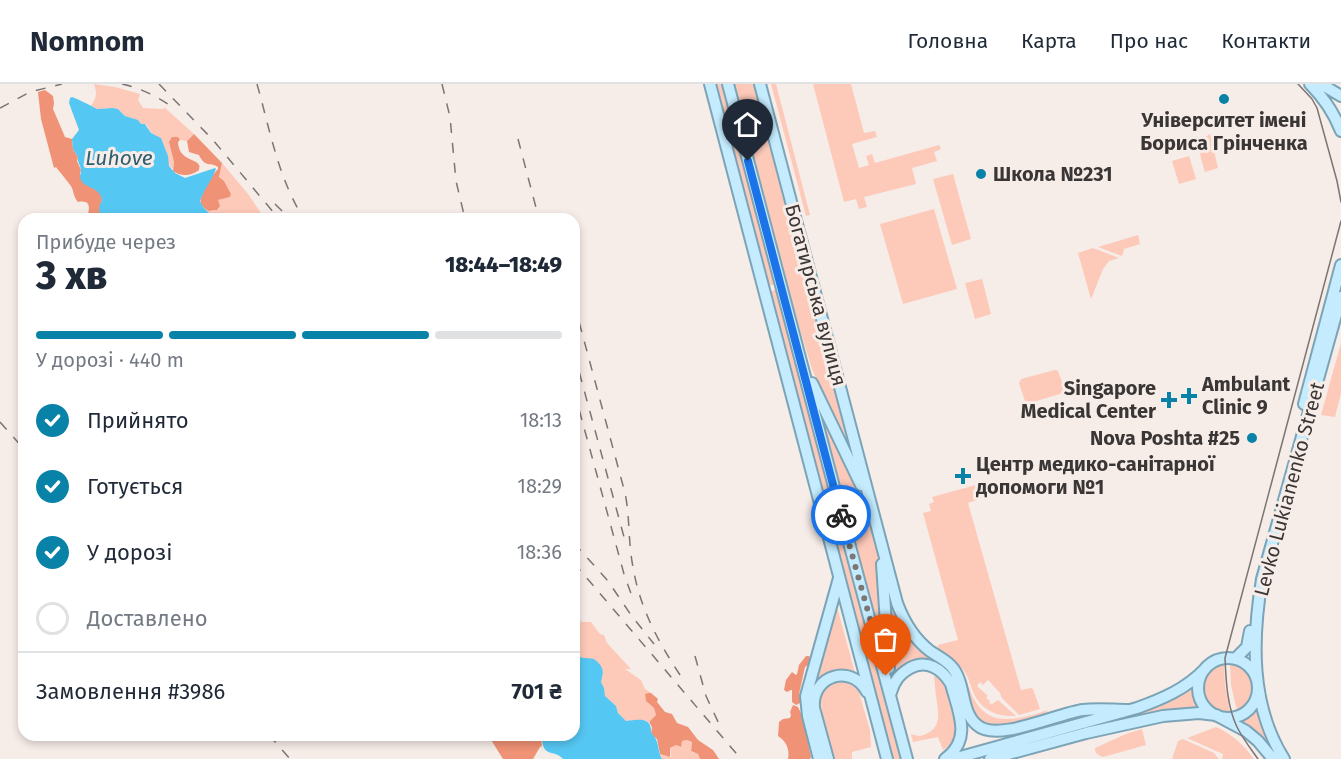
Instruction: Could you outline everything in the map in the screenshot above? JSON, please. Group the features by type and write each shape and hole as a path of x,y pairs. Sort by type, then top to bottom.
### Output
{"main road":[{"path":"710,84 887,759"},
{"path":"728,84 907,759"},
{"name":"Богатирська вулиця","path":"760,84 872,507"},
{"path":"1310,84 1319,92 1331,110 1341,131"},
{"path":"1321,84 1341,96"},
{"name":"Levko Lukianenko Street","path":"1235,659 1249,642 1252,598 1256,578 1341,265"},
{"name":"Levko Lukianenko Street","path":"1284,759 1264,713 1258,683 1255,658 1256,618 1262,579 1341,297"},
{"path":"802,362 872,507 897,603 906,625 921,643 952,667 960,681 970,717 978,726 998,732 1084,710 1129,710"},
{"path":"881,541 890,695"},
{"path":"819,759 806,708 806,696 839,578"},
{"path":"953,759 1158,700 1180,689 1218,660 1225,658 1244,662 1256,675 1258,683 1256,700 1245,713 1234,717 1225,718 1199,713 1163,716 1086,733 990,759"},
{"path":"890,695 896,680 904,671 918,665 934,667 947,678 951,684 962,728 958,747 945,759"},
{"path":"1205,669 1198,686 1203,703 1216,715 1246,731 1273,759"},
{"path":"828,759 813,700 820,685 830,677 848,676 864,686 871,698"}],"shaded area":[{"path":"94,84 140,94 138,100 143,108 164,109 164,107 194,134 187,141 180,140 178,137 169,142 174,162 173,169 162,143 146,124 141,125 137,120 125,116 118,109 97,109 91,106 96,95"},
{"path":"714,84 722,84 776,284 768,286"},
{"path":"733,84 754,84 855,464 812,369 792,304"},
{"path":"771,84 776,84 810,215 806,216"},
{"path":"813,84 851,84 864,133 875,131 877,137 852,144 859,168 869,165 866,156 872,154 875,163 939,145 941,149 934,152 937,161 912,168 916,184 864,197 867,207 859,209 856,199 844,202"},
{"path":"45,90 53,96 53,109 65,137 72,139 73,149 78,157 77,161 81,170 80,174 87,185 100,192 102,196 101,213 88,213 88,204 78,202 71,186 56,167 54,168 41,119 38,92"},
{"path":"194,134 222,163 219,177 231,194 230,197 218,200 220,206 217,210 208,211 201,204 204,191 218,167 206,163 199,155 189,152 187,141"},
{"path":"1210,134 1218,168 1205,172 1200,146 1205,137"},
{"path":"172,137 178,137 181,153 197,163 199,170 186,175 173,171 174,162 169,142"},
{"path":"1189,156 1196,179 1179,184 1172,161"},
{"path":"222,163 261,213 208,213 208,211 219,209 218,200 230,197 231,194 219,177"},
{"path":"953,174 971,239 952,245 933,179"},
{"path":"934,209 957,289 903,304 880,224"},
{"path":"1138,235 1140,244 1124,249 1122,256 1098,247"},
{"path":"1093,248 1119,258 1109,261 1103,269 1091,299 1078,253"},
{"path":"982,279 991,314 975,319 965,283"},
{"path":"777,290 836,514 828,517 769,291"},
{"path":"1341,343 1341,393 1335,417 1321,415"},
{"path":"1058,371 1065,390 1063,393 1030,403 1025,401 1019,383 1021,379"},
{"path":"815,395 867,506 877,546 884,656"},
{"path":"976,485 980,499 968,503 1021,690 1033,689 1040,709 1019,715 988,680 983,685 980,682 977,686 988,696 986,698 990,701 989,703 992,704 998,700 1016,716 997,714 982,706 963,670 938,648 938,645 958,640 923,513 931,511 929,504 934,502 932,497"},
{"path":"837,519 901,759 893,759 829,521"},
{"path":"887,588 899,618 909,635 932,658 932,661 921,660 912,663 895,674"},
{"path":"836,603 855,673 842,671 830,674 811,689"},
{"path":"580,620 591,622 631,669 625,669 641,680 645,689 651,693 646,693 648,703 654,708 656,715 649,722 626,721 618,713 616,706 605,696 601,682 603,675 580,658"},
{"path":"806,656 810,658 805,667 799,694 800,703 796,705 792,702 792,690 787,692 784,690 786,680 792,672 797,674 799,665"},
{"path":"1224,664 1230,713 1219,711 1211,706 1203,691 1203,683 1207,675"},
{"path":"1230,664 1245,672 1252,685 1249,699 1237,711 1231,685"},
{"path":"934,676 937,676 945,685 956,728 953,742 943,750 938,737 913,742 911,734 924,735 931,731 937,723"},
{"path":"964,679 975,701 990,716 1019,718 1049,710 1046,712 1047,716 1006,728 979,723 972,710"},
{"path":"840,682 846,682 858,689 870,730 871,747 852,752 852,759 834,759 822,715 823,692"},
{"path":"1193,688 1198,708 1141,716 1140,711 1173,699"},
{"path":"648,693 658,699 657,702 665,712 672,714 677,723 688,727 698,740 713,750 719,759 700,759 698,754 691,751 692,742 687,740 682,741 681,747 676,745 670,748 670,757 660,754 657,739 651,734 652,727 649,722 656,715 654,708 646,701 645,694"},
{"path":"793,705 798,707 802,715 810,759 788,759 787,746 778,736 779,722 790,718"},
{"path":"1257,705 1276,759 1241,724 1240,721"},
{"path":"1216,727 1237,740 1254,759 1222,759 1223,754 1187,738"},
{"path":"1142,729 1146,745 1103,757 1096,752 1095,748"},
{"path":"1183,739 1214,753 1219,759 1172,759 1178,741"},
{"path":"492,741 541,741 542,746 533,759 503,759"},
{"path":"682,741 692,742 691,750 698,754 700,759 662,759 660,754 671,757 670,748 676,745 680,747"}],"water":[{"name":"Luhove","path":"70,98 97,109 118,109 125,116 145,124 151,133 161,138 169,166 175,173 185,178 215,168 200,201 209,213 100,213 101,196 81,180 81,169 73,149 72,139 79,130 69,103"},
{"path":"580,656 594,659 600,664 605,696 616,706 618,713 626,721 647,721 662,759 563,759 547,751 542,741 580,741"}],"tram line":[{"path":"1298,84 1317,108 1341,202"},
{"path":"1258,759 1242,736 1231,711 1225,658 1341,221"}],"railway":[{"path":"0,108 30,92 62,84"},
{"path":"122,84 148,93 172,107"},
{"path":"159,84 213,140 274,213"},
{"path":"257,84 281,170 301,213"},
{"path":"442,84 450,117 456,181 464,213"},
{"path":"518,139 537,213"},
{"path":"275,204 284,213"},
{"path":"580,325 625,493 631,558 636,583 659,640 684,681"},
{"path":"580,375 624,537"},
{"path":"580,413 624,574 634,602"},
{"path":"0,422 18,442"},
{"path":"580,550 608,581 654,644"},
{"path":"580,570 741,759"},
{"path":"695,656 706,696 720,726"},
{"path":"274,741 290,759"}],"way so far":[{"path":"841,515 886,676"}],"place":[{"name":"Університет імені Бориса Грінченка","path":"1224,99"},
{"name":"Школа №231","path":"981,174"},
{"name":"Ambulant Clinic 9","path":"1189,396"},
{"name":"Singapore Medical Center","path":"1169,400"},
{"name":"Nova Poshta #25","path":"1252,438"},
{"name":"Центр медико-санітарної допомоги №1","path":"963,476"}],"route":[{"path":"748,161 841,515"}]}
